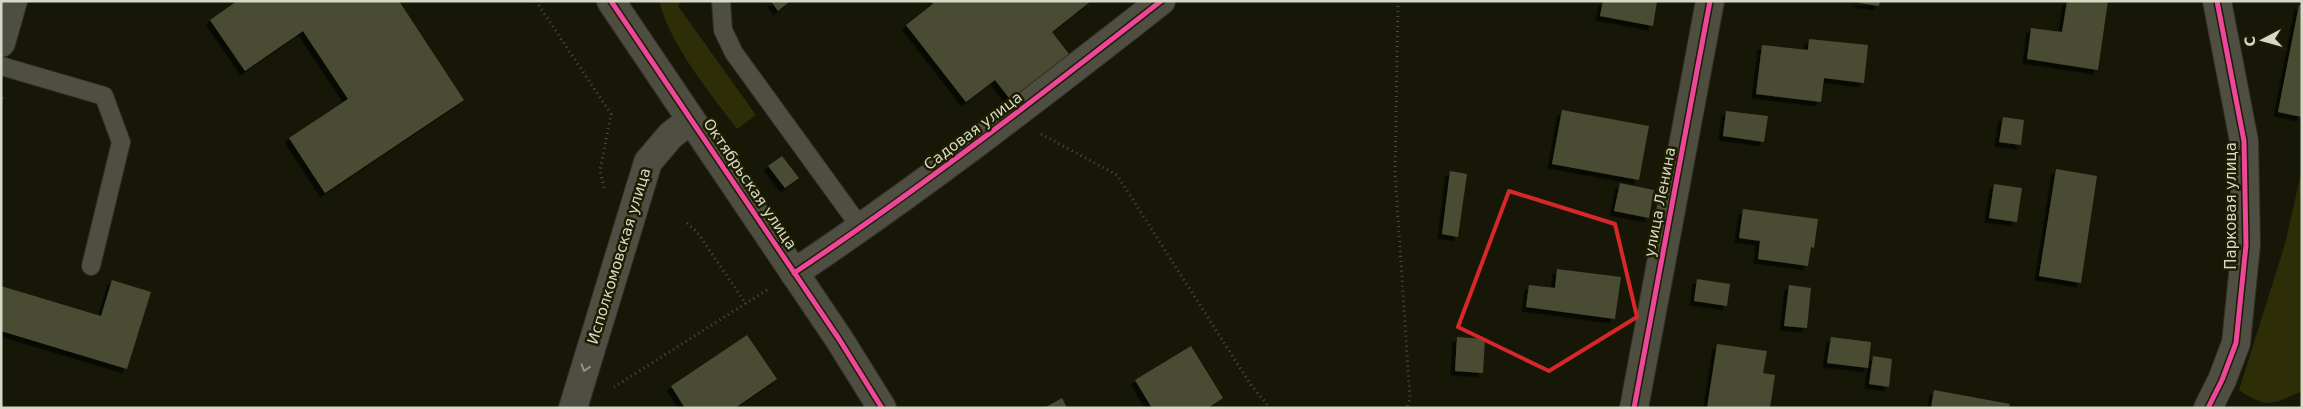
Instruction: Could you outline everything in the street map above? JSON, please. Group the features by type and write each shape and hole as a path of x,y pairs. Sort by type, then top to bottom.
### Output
{"street":[{"path":"1,43 13,1"},
{"name":"Октябрьская улица","path":"611,1 839,338 882,408"},
{"name":"Садовая улица","path":"794,273 861,228 1011,118 1162,1"},
{"name":"улица Ленина","path":"1634,408 1710,1"},
{"name":"Парковая улица","path":"2208,408 2222,380 2236,342 2246,245 2244,140 2218,1"},
{"name":"Исполкомовская улица","path":"573,408 648,162 671,135 691,120"}],"lane":[{"path":"721,1 723,30 734,53 861,228"},
{"path":"1,66 104,96 121,142 91,266"}],"path":[{"path":"536,1 611,114 600,172 605,191"},
{"path":"1398,1 1395,172 1410,398 1407,408"},
{"path":"1011,118 1117,175 1251,385 1270,408"},
{"path":"687,223 697,232 746,304"},
{"path":"614,387 770,288"}],"highlighted area":[{"path":"1509,191 1615,224 1637,317 1549,371 1458,327"}],"shaded area":[{"path":"659,1 682,1 678,6 756,115 737,129 681,51 664,18"},
{"path":"2302,169 2302,391 2276,402 2263,402 2239,390 2285,244"}],"building":[{"path":"237,1 399,1 464,100 325,193 289,138 348,99 303,31 245,71 210,20"},
{"path":"771,1 790,1 778,11"},
{"path":"931,1 1091,1 1052,32 1072,58 1013,103 995,80 966,102 906,25 933,4"},
{"path":"1603,1 1657,1 1653,26 1600,16"},
{"path":"1860,1 1880,1 1879,6 1859,3"},
{"path":"2067,1 2108,1 2098,70 2027,59 2031,28 2062,32"},
{"path":"2299,5 2302,6 2302,117 2278,112"},
{"path":"1809,39 1868,45 1864,83 1824,78 1821,102 1756,94 1762,45 1808,50"},
{"path":"1562,110 1649,126 1639,180 1552,164"},
{"path":"1726,111 1768,116 1764,142 1723,136"},
{"path":"2003,117 2024,120 2021,145 1999,142"},
{"path":"782,156 799,178 785,188 768,166"},
{"path":"2056,169 2097,176 2081,283 2039,276"},
{"path":"1450,171 1467,174 1458,237 1442,234"},
{"path":"1620,183 1654,190 1649,218 1614,211"},
{"path":"1994,184 2022,188 2017,222 1989,218"},
{"path":"1743,209 1818,219 1814,248 1811,247 1808,266 1758,259 1760,241 1739,238"},
{"path":"1557,269 1621,277 1615,319 1526,307 1529,285 1555,288"},
{"path":"1697,279 1730,284 1727,306 1694,301"},
{"path":"112,280 151,292 127,369 1,331 1,286 101,316"},
{"path":"1789,285 1811,288 1807,328 1784,326"},
{"path":"747,335 777,379 735,408 685,408 671,386"},
{"path":"1457,337 1485,339 1483,373 1455,371"},
{"path":"1831,337 1871,342 1868,368 1827,363"},
{"path":"1717,344 1767,351 1763,373 1775,375 1770,408 1707,408"},
{"path":"1191,346 1223,398 1208,408 1152,408 1135,380"},
{"path":"1873,356 1892,359 1889,387 1869,384"},
{"path":"1934,390 2010,404 2009,408 1931,408"},
{"path":"1062,398 1067,408 1044,408"}],"cycle path":[{"path":"611,1 839,339 882,408"},
{"path":"794,273 888,208 1026,106 1161,1"},
{"path":"1634,408 1710,1"},
{"path":"2208,408 2222,380 2236,343 2246,245 2244,141 2217,1"}]}
